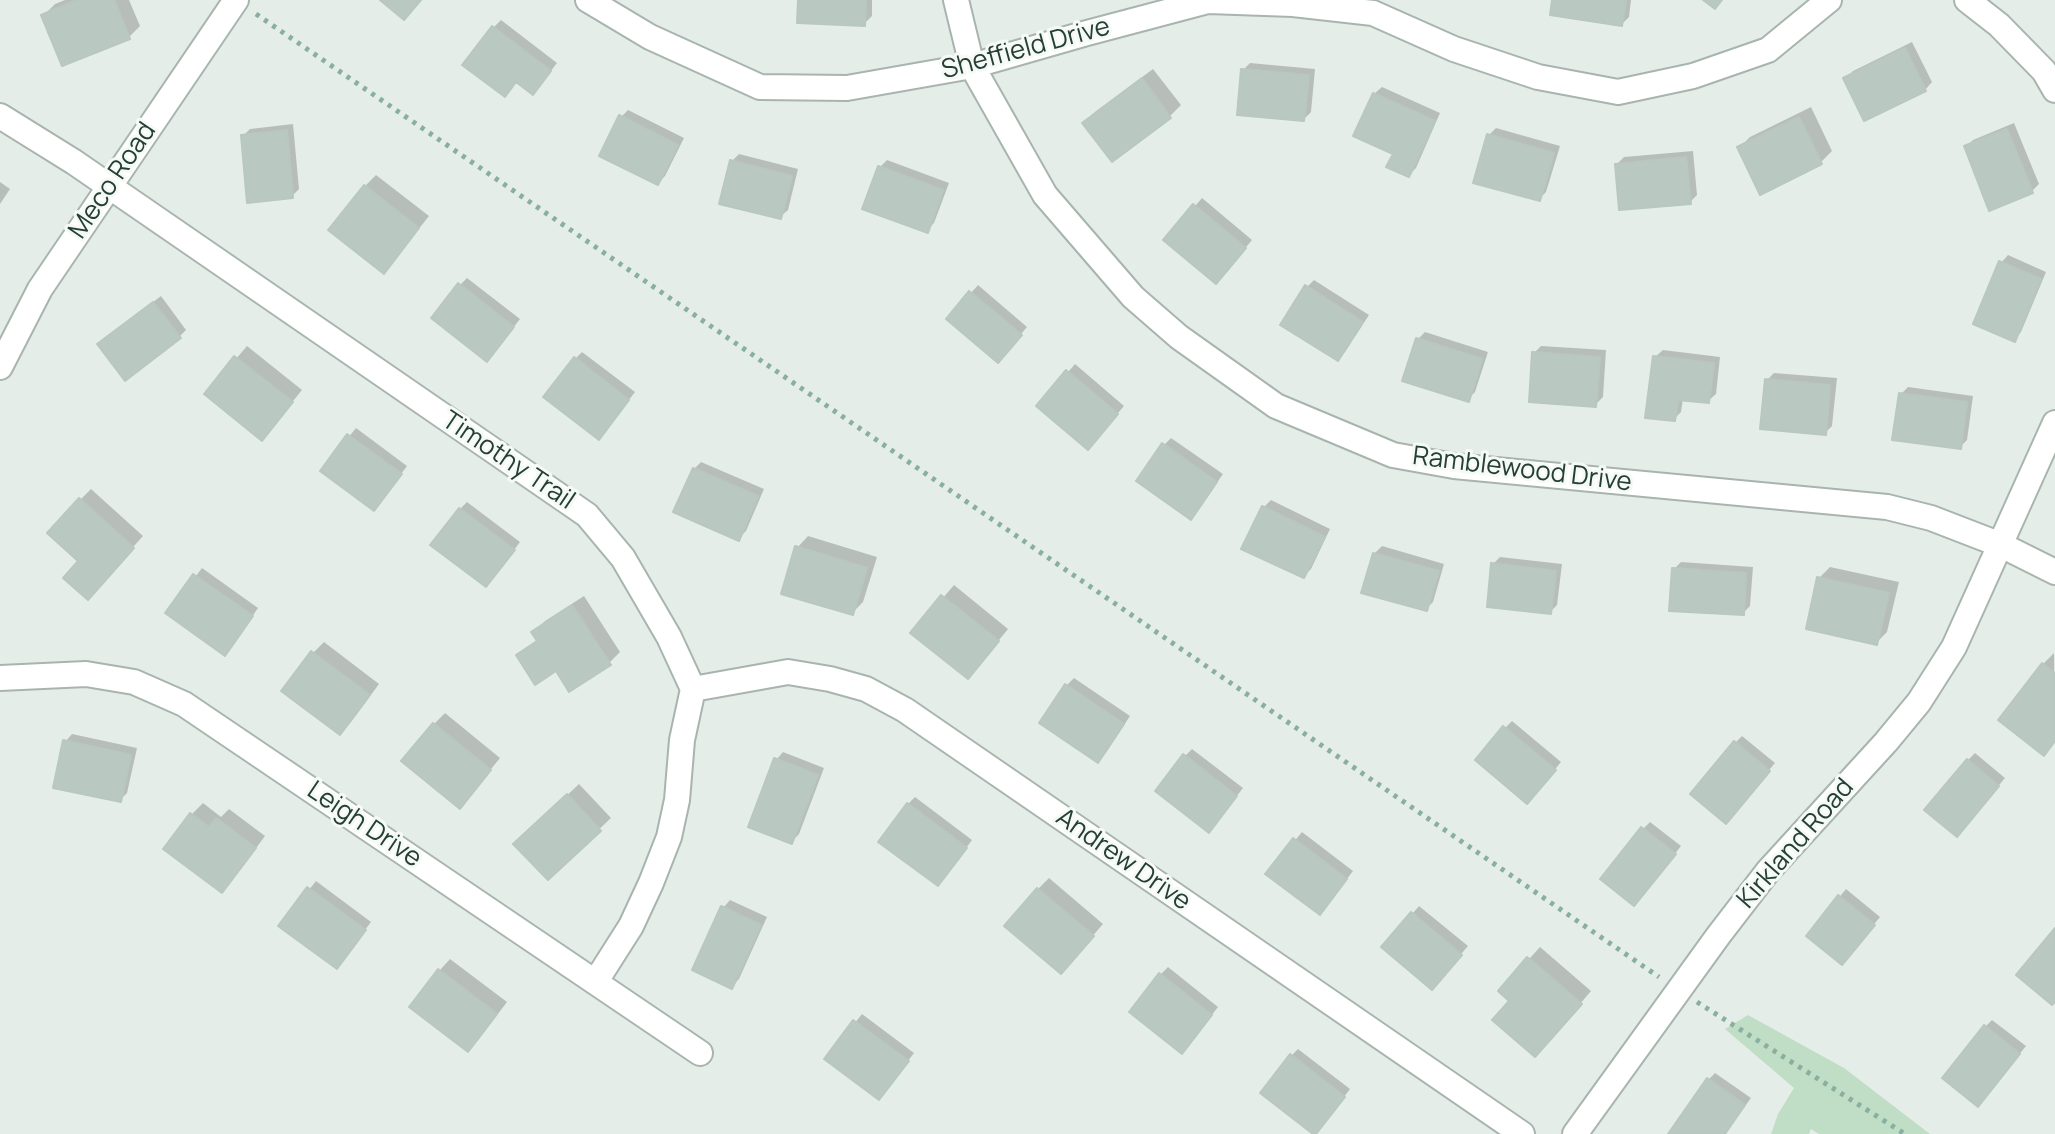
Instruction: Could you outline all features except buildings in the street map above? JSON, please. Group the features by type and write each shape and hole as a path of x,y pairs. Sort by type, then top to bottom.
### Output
{"street":[{"name":"Meco Road","path":"0,367 40,289 236,0"},
{"name":"Sheffield Drive","path":"588,0 650,37 760,87 847,88 972,66 1208,1 1373,13 1454,49 1538,77 1618,92 1693,76 1768,50 1829,0"},
{"name":"Ramblewood Drive","path":"956,0 972,66 1045,195 1133,297 1179,337 1276,406 1393,455 1424,461 1470,468 1887,507 1931,518 2001,545 2055,572"},
{"path":"1967,0 2011,36 2044,71 2055,90"},
{"name":"Timothy Trail","path":"0,116 110,187 587,515 623,558 669,637 693,689"},
{"name":"Kirkland Road","path":"1575,1134 1768,871 1919,702 1954,647 2055,423"},
{"name":"Andrew Drive","path":"693,689 788,672 866,689 905,710 1522,1134"},
{"name":"Leigh Drive","path":"0,678 86,674 134,682 184,704 700,1053"},
{"path":"596,981 631,926 669,837 677,800 682,740 693,689"}],"path":[{"path":"236,0 1678,990 1905,1134"}],"green space":[{"path":"1748,1015 1844,1068 1930,1134 1819,1134 1811,1129 1809,1134 1771,1134 1778,1114 1794,1088 1725,1029"}]}
